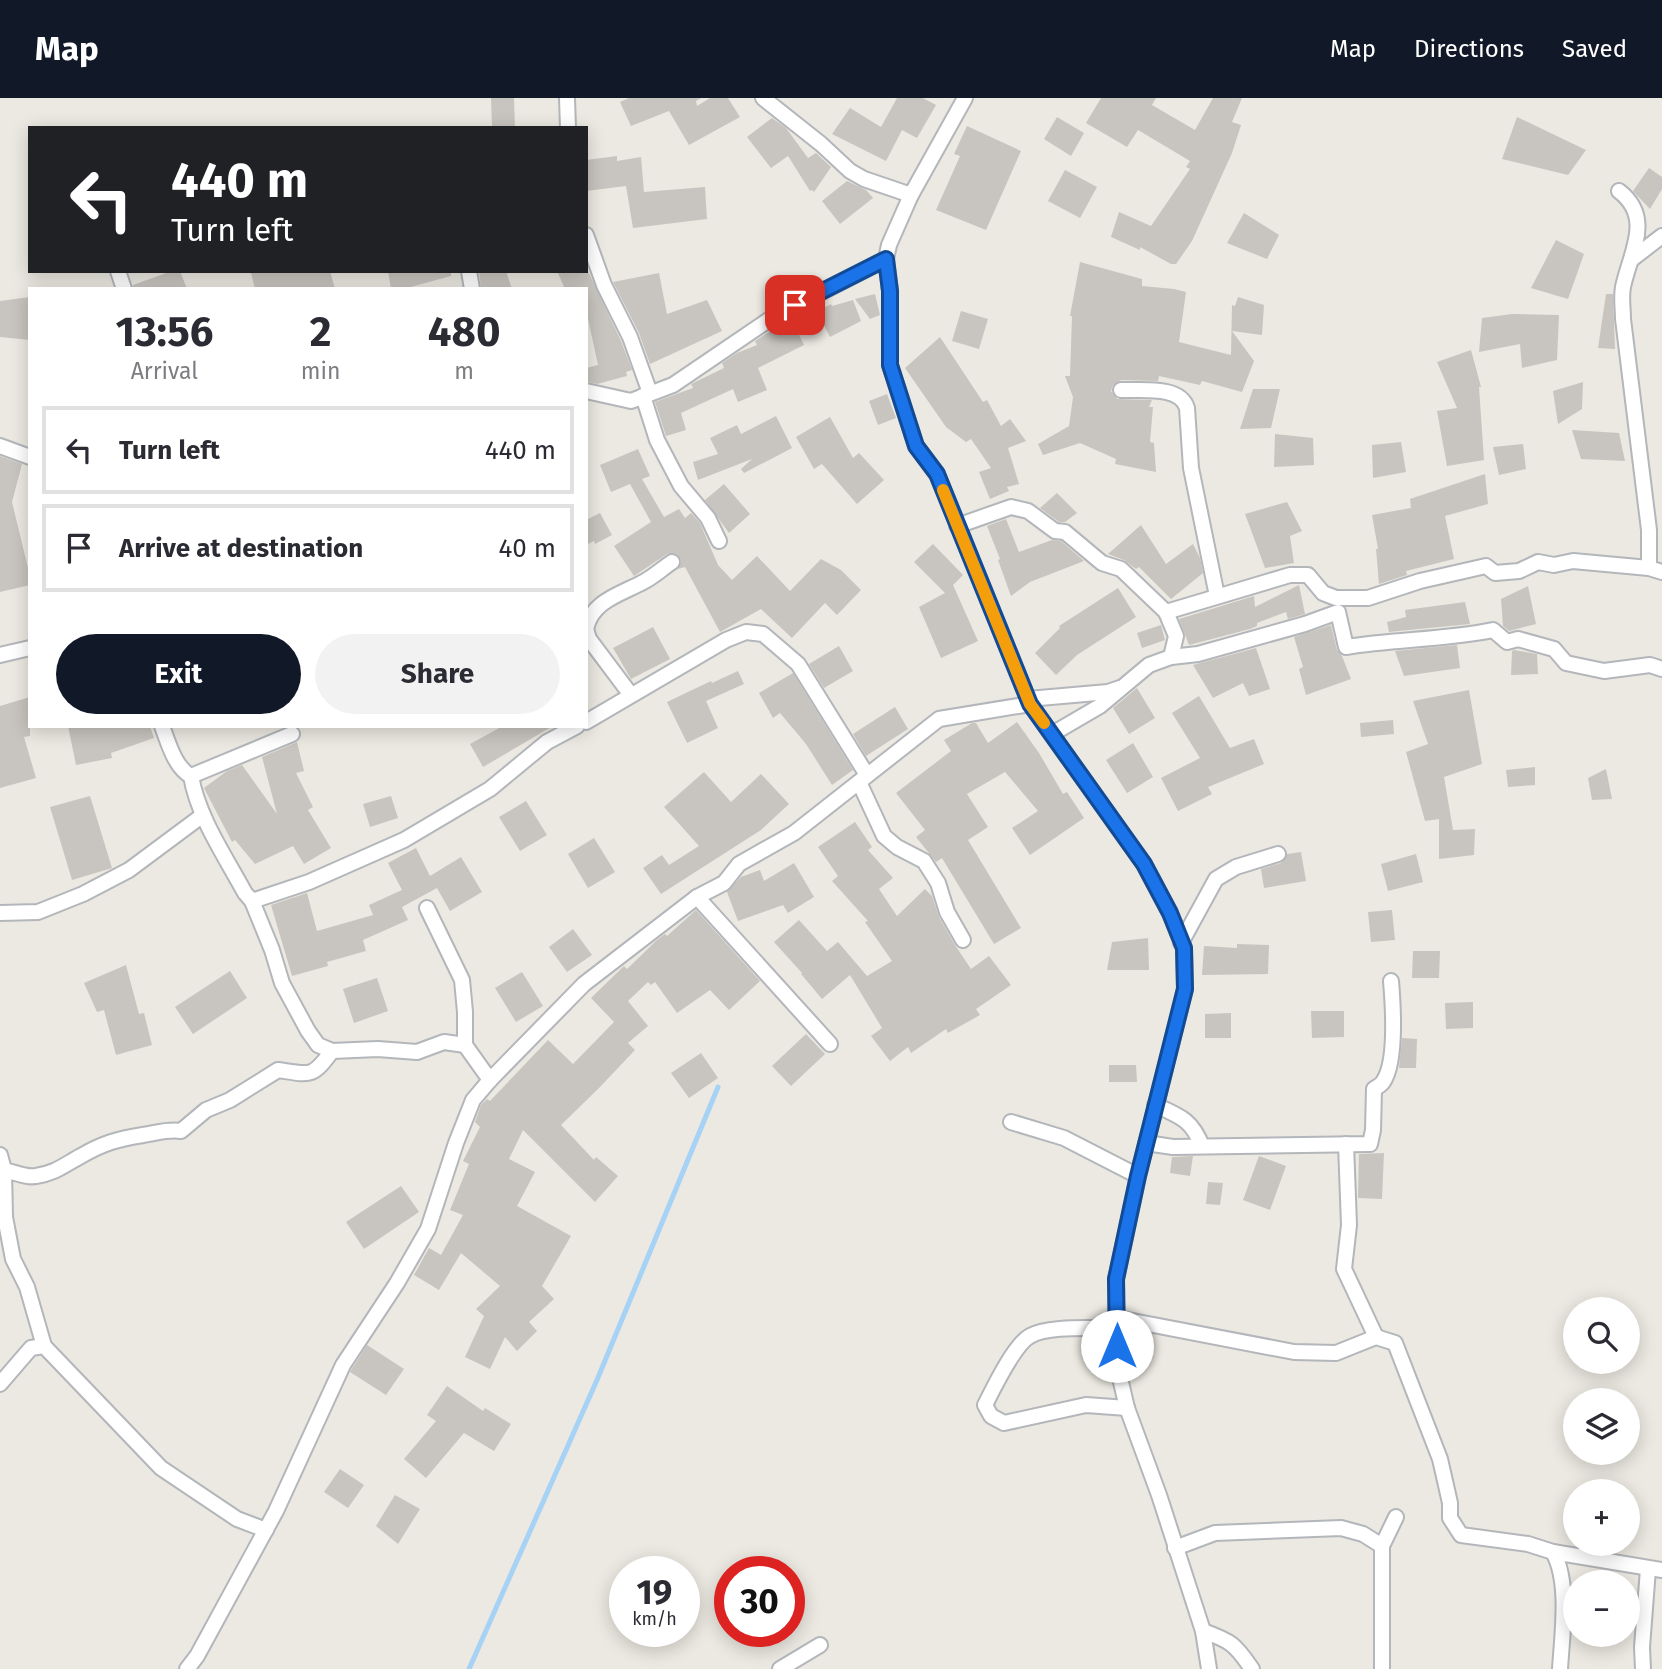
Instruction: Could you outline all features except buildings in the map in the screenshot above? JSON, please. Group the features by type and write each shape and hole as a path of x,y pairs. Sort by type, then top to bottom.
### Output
{"street":[{"path":"567,98 568,126"},
{"path":"763,98 850,171 864,179 911,195"},
{"path":"965,98 911,195 889,245 886,259 890,291 890,365 916,446 937,474 1029,701 1144,864 1170,913 1181,943 1185,989 1138,1176 1116,1279 1117,1365 1127,1408 1159,1495 1203,1631 1209,1669"},
{"path":"1166,612 1290,575 1308,575 1323,593 1336,598 1368,598 1420,581 1486,566 1495,573 1519,571 1538,562 1554,565 1573,561 1656,570 1623,319 1622,288 1638,234 1631,201 1619,191"},
{"path":"1632,259 1662,236"},
{"path":"588,241 604,285 630,337 657,440 687,494 708,518 719,541"},
{"path":"588,391 631,401 673,385 773,317 886,259"},
{"path":"1121,390 1175,393 1185,400 1191,468 1217,596"},
{"path":"0,446 28,456"},
{"path":"957,526 1011,507 1028,511 1055,530 1065,532 1102,563 1121,569 1166,612 1176,636 1171,657"},
{"path":"588,619 601,604 645,581 672,562"},
{"path":"1052,734 1100,706 1149,665 1171,657 1198,654 1305,624 1338,611 1346,647 1462,636 1493,630 1507,642 1518,639 1554,649 1566,663 1604,671 1650,665 1662,669"},
{"path":"588,721 726,640 746,632 763,634 798,664 863,778 884,836 897,847 924,862 938,883 947,912 963,940"},
{"path":"588,636 631,695"},
{"path":"0,655 28,648"},
{"path":"187,1669 197,1656 266,1530 343,1365 397,1283 428,1229 473,1100 490,1080 584,984 697,897 724,883 739,864 794,833 939,719 1029,701 1108,692 1124,687"},
{"path":"163,728 180,765 186,774 191,776 292,734"},
{"path":"252,901 309,882 404,840 490,789 547,742 573,728"},
{"path":"191,776 203,815 245,893 252,901 286,991 318,1045 332,1051 378,1049 417,1052 444,1042 465,1045"},
{"path":"0,913 38,912 83,894 129,870 203,815"},
{"path":"1181,943 1216,879 1236,867 1278,854"},
{"path":"697,897 830,1044"},
{"path":"427,908 462,980 465,1045 490,1080"},
{"path":"1146,1143 1173,1147 1370,1144 1374,1089 1383,1082 1392,1056 1394,1011 1391,981"},
{"path":"4,1170 33,1177 63,1168 78,1157 116,1139 168,1129 181,1130 206,1110 230,1100 278,1070 306,1074 317,1071 332,1051"},
{"path":"1155,1105 1183,1117 1197,1133 1202,1146"},
{"path":"1011,1122 1064,1139 1138,1176"},
{"path":"1346,1144 1349,1225 1344,1269 1376,1337"},
{"path":"0,1155 4,1170 5,1217 13,1259 27,1287 44,1346 162,1468 237,1519 266,1530"},
{"path":"1127,1408 1086,1405 1004,1423 991,1416 985,1405 1002,1370 1029,1336 1059,1329 1117,1323 1294,1352 1336,1353 1376,1337 1395,1343 1440,1459 1450,1503 1450,1518 1461,1535 1528,1544 1553,1552 1655,1569 1643,1647 1643,1669"},
{"path":"0,1384 31,1349 44,1346"},
{"path":"1382,1669 1382,1546 1396,1517"},
{"path":"1175,1548 1215,1533 1341,1528 1363,1534 1382,1546"},
{"path":"1553,1552 1561,1566 1563,1609 1560,1669"},
{"path":"1203,1631 1229,1640 1252,1669"},
{"path":"780,1669 820,1645"}],"waterway":[{"path":"469,1669 597,1380 718,1087"}],"slow traffic":[{"path":"943,490 1030,704 1044,723"}],"route":[{"path":"795,305 886,259 890,291 890,365 916,446 937,474 1030,704 1144,864 1170,913 1184,948 1185,989 1138,1176 1116,1279 1117,1346"}]}
